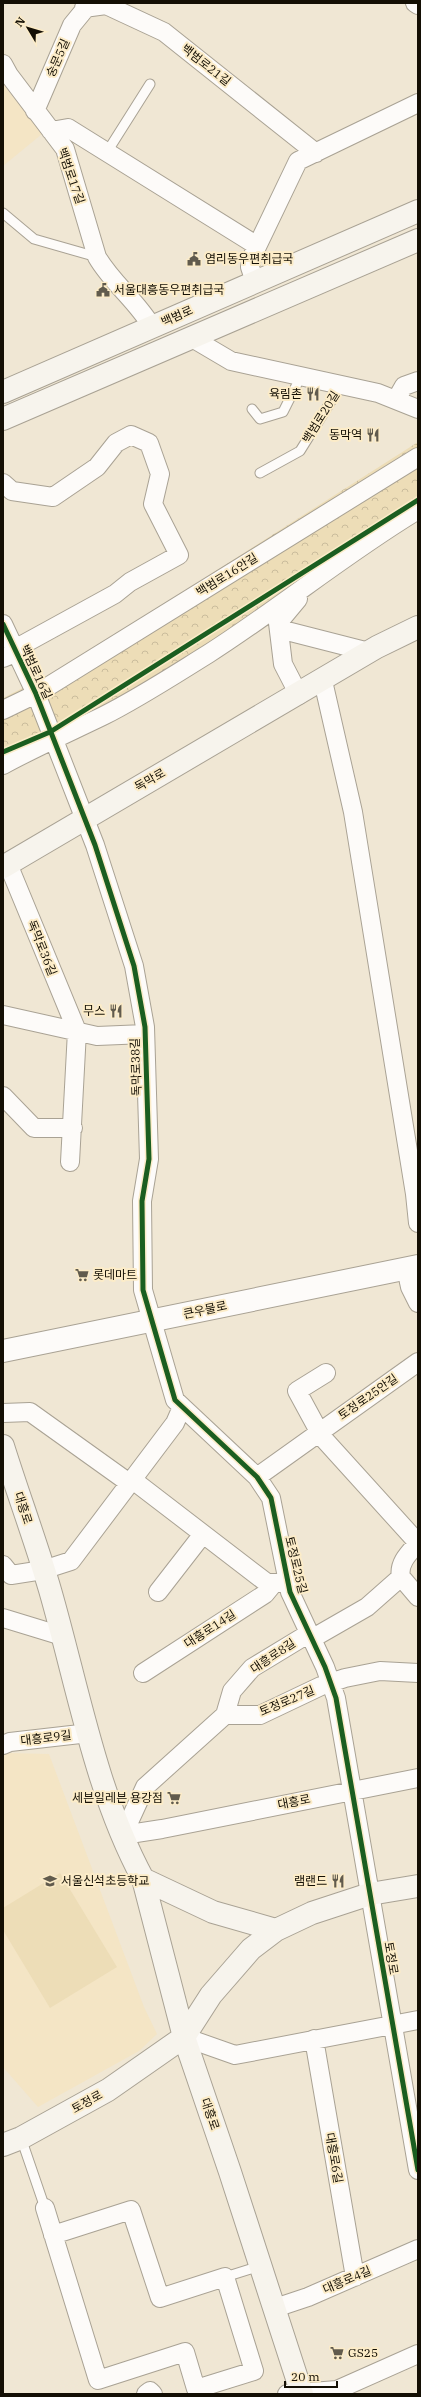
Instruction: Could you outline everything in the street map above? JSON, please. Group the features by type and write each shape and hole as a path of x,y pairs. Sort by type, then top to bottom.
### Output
{"main road":[{"name":"백범로","path":"3,392 418,211"},
{"path":"3,419 418,240"},
{"name":"독막로","path":"5,865 228,734 299,695 370,652 418,627"},
{"name":"대흥로","path":"3,1446 43,1570 106,1792 130,1856 143,1879 184,2037 275,2308 297,2393"},
{"path":"143,1879 213,1912 276,1930"},
{"name":"토정로","path":"12,2141 108,2090 184,2037 211,1995 251,1949 276,1930 312,1913 370,1894 418,1886"}],"street":[{"name":"숭문5길","path":"35,111 72,25 83,5"},
{"name":"백범로21길","path":"83,5 106,5 164,32 316,152"},
{"name":"백범로17길","path":"3,64 35,111 65,149 97,257 106,272 146,316 152,327"},
{"path":"255,282 250,266 256,244 298,161 418,103"},
{"path":"51,131 68,128 256,244"},
{"name":"백범로20길","path":"192,338 231,361 340,385 396,400 418,408"},
{"path":"396,400 404,386 418,381"},
{"name":"백범로16길","path":"3,483 12,491 53,497 97,467 116,443 131,436 149,443 160,474 153,504 179,555 130,582 115,594 22,645 9,656"},
{"name":"백범로16안길","path":"36,694 418,457"},
{"path":"3,766 52,738 104,715 208,654 310,584 372,537 418,510"},
{"path":"299,695 284,664 278,623 310,584"},
{"name":"백범로16길","path":"3,624 9,656 36,694 84,819"},
{"path":"279,629 370,652"},
{"path":"323,680 353,812 416,1194 418,1223"},
{"name":"백범로16길","path":"3,710 36,694"},
{"name":"독막로38길","path":"84,819 95,845 134,966 145,1034 149,1159 142,1201 143,1290 154,1320"},
{"name":"독막로36길","path":"5,865 77,1031 70,1162"},
{"path":"4,1013 97,1036 145,1034"},
{"path":"3,1096 34,1128 72,1128"},
{"name":"큰우물로","path":"3,1351 412,1267 410,1286 418,1303"},
{"name":"토정로25길","path":"154,1320 175,1400 257,1477 271,1498 281,1583 311,1636 336,1698 370,1894"},
{"name":"토정로25안길","path":"257,1477 272,1468 318,1433 418,1362"},
{"path":"326,1373 297,1391 318,1433 418,1543 408,1553 399,1570 400,1578 418,1597"},
{"path":"3,1565 11,1574 43,1570 71,1562 175,1423 182,1407"},
{"path":"3,1413 30,1412 125,1480 138,1484 267,1583 281,1583"},
{"path":"158,1592 203,1534"},
{"name":"대흥로8길","path":"225,1715 232,1691 252,1668 303,1637 320,1634 367,1607 400,1578"},
{"name":"대흥로14길","path":"143,1673 281,1583"},
{"path":"3,1618 62,1636"},
{"name":"토정로27길","path":"225,1715 260,1715 331,1683 380,1671 418,1673"},
{"path":"123,1835 145,1787 225,1715"},
{"name":"대흥로9길","path":"3,1745 10,1742 89,1733"},
{"name":"대흥로","path":"123,1835 162,1829 418,1778"},
{"name":"토정로","path":"370,1894 392,2025"},
{"path":"184,2037 235,2055 418,2020"},
{"path":"392,2025 418,2170"},
{"name":"대흥로6길","path":"314,2040 355,2277"},
{"path":"45,2208 53,2235 98,2380 185,2352 196,2389 254,2371 224,2277 160,2298 131,2210 53,2235"},
{"name":"대흥로4길","path":"275,2308 355,2277 418,2249"},
{"path":"297,2393 337,2390 418,2354"},
{"path":"146,2394 150,2391 153,2394"}],"lane":[{"path":"107,152 150,84"},
{"path":"3,213 34,239 97,257"},
{"path":"252,409 260,419 283,412 301,376"},
{"name":"백범로20길","path":"260,473 300,451 340,385"},
{"path":"12,2141 45,2208"},
{"path":"224,2277 260,2266"}],"shaded area":[{"path":"3,84 42,134 3,166"},
{"name":"서울신석초등학교","path":"9,1753 49,1754 144,2007 157,2034 139,2051 38,2107 3,2067 3,1755"}],"green space":[{"path":"418,442 418,515 104,710 3,765 3,698 68,665"},
{"path":"60,1873 117,1967 50,2008 3,1930 3,1908"}],"cycle path":[{"path":"3,752 50,732 418,500"},
{"path":"3,624 36,694 95,845 134,966 145,1027 149,1159 142,1201 143,1290 175,1400 257,1477 271,1498 290,1592 325,1667 336,1698 418,2170"}],"place":[{"name":"염리동우편취급국","path":"194,259"},
{"name":"서울대흥동우편취급국","path":"103,290"},
{"name":"육림촌","path":"313,394"},
{"name":"동막역","path":"373,435"},
{"name":"무스","path":"116,1011"},
{"name":"롯데마트","path":"82,1275"},
{"name":"세븐일레븐 용강점","path":"174,1798"},
{"name":"서울신석초등학교","path":"50,1881"},
{"name":"램랜드","path":"338,1881"},
{"name":"GS25","path":"337,2353"}]}
